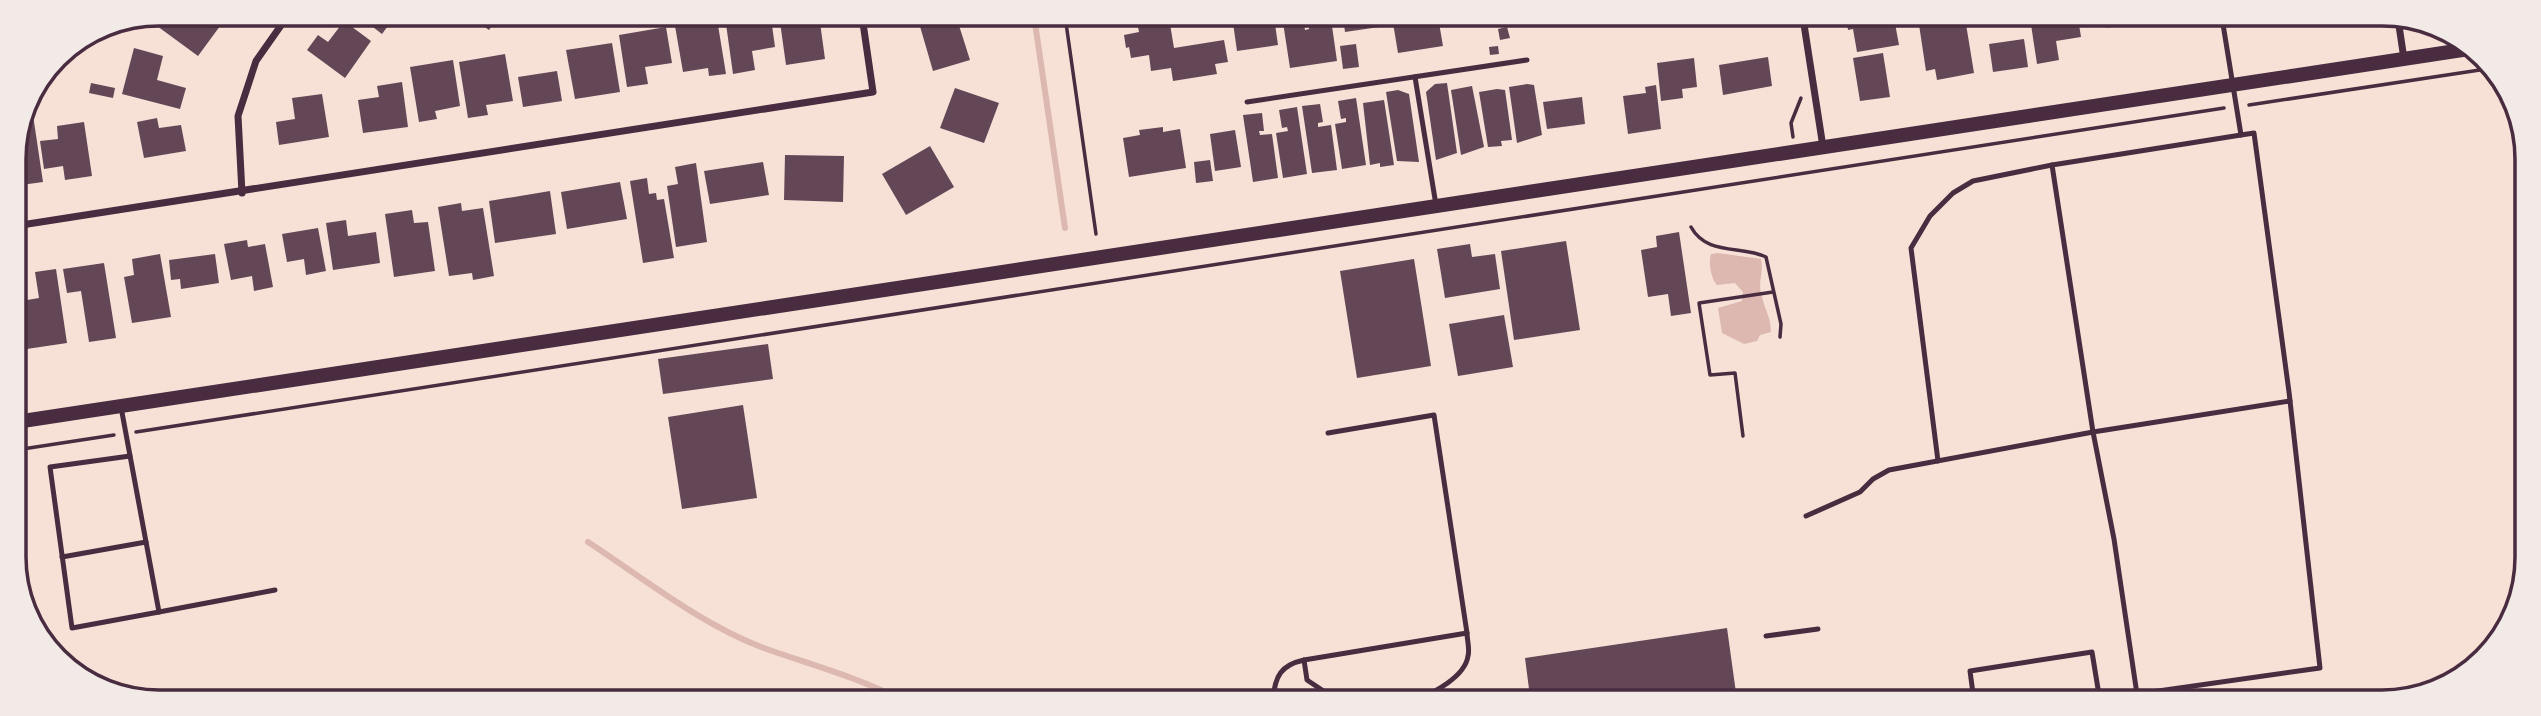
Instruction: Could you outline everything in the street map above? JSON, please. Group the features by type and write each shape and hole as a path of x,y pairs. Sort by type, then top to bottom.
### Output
{"main road":[{"path":"26,421 2458,51"}],"street":[{"path":"242,193 238,116 256,61 281,26"},
{"path":"27,224 242,193 873,92 863,26"},
{"path":"1804,26 1823,147"},
{"path":"2399,27 2404,59"}],"lane":[{"path":"2223,26 2241,135"},
{"path":"1247,102 1527,60"},
{"path":"1415,77 1436,206"},
{"path":"1938,461 1911,248 1930,216 1953,193 1973,181 2052,165 2254,133 2290,401 2320,668 2191,689"},
{"path":"2052,165 2093,432 2114,539 2136,689"},
{"path":"1806,516 1860,492 1873,479 1889,470 2093,432 2290,401"},
{"path":"121,407 159,612"},
{"path":"1328,433 1434,415 1467,633 1468,658 1447,684 1436,689"},
{"path":"130,456 50,467 72,628 275,590"},
{"path":"62,557 146,542"},
{"path":"1766,636 1818,629"},
{"path":"1274,690 1276,677 1288,663 1467,633"},
{"path":"1972,689 1970,671 2092,652 2098,689"},
{"path":"1304,660 1307,680 1321,689"}],"path":[{"path":"1066,26 1096,234"},
{"path":"26,448 2481,70"},
{"path":"1791,123 1794,113"},
{"path":"1691,227 1698,240 1708,245 1766,257 1781,324 1780,337"},
{"path":"1743,436 1735,373 1710,375 1699,303 1773,292"}],"shaded area":[{"path":"1711,254 1761,259 1760,289 1771,332 1760,335 1757,341 1744,344 1722,333 1718,308 1742,301 1743,292 1735,283 1717,285 1715,282 1710,257"}],"building":[{"path":"157,26 220,26 198,56"},
{"path":"340,26 351,26 371,41 345,78 307,50 318,35 328,42"},
{"path":"372,26 388,26 382,34"},
{"path":"675,26 718,26 726,74 709,76 708,68 683,72"},
{"path":"726,26 772,26 775,47 752,51 755,70 733,74"},
{"path":"781,26 820,26 825,59 786,65"},
{"path":"920,26 959,26 970,60 933,71"},
{"path":"1138,26 1170,26 1174,48 1224,40 1228,62 1215,64 1217,74 1173,81 1171,68 1151,71 1149,55 1131,58 1124,35 1139,32"},
{"path":"1233,26 1275,26 1278,45 1237,51"},
{"path":"1284,26 1304,26 1305,30 1309,29 1309,26 1332,26 1337,61 1290,68"},
{"path":"1344,26 1386,26 1345,32"},
{"path":"1394,26 1440,26 1443,46 1398,53"},
{"path":"1847,26 1895,26 1899,45 1857,52 1853,29 1848,30"},
{"path":"1919,26 1966,26 1974,73 1937,80 1935,69 1926,71"},
{"path":"2031,26 2079,26 2081,37 2056,41 2059,60 2037,64"},
{"path":"666,27 672,63 645,67 648,84 627,87 619,35"},
{"path":"1507,27 1510,38 1500,40 1498,29"},
{"path":"2024,39 2028,67 1993,72 1989,44"},
{"path":"612,43 620,92 575,99 566,50"},
{"path":"1356,44 1359,67 1343,69 1340,46"},
{"path":"1498,46 1499,54 1490,55 1489,47"},
{"path":"134,48 163,56 157,80 186,88 180,109 122,94"},
{"path":"1883,53 1890,97 1860,101 1853,58"},
{"path":"505,54 513,101 486,105 488,115 468,118 459,62"},
{"path":"1768,57 1772,86 1723,95 1719,65"},
{"path":"1694,58 1697,87 1682,89 1683,98 1661,101 1657,63"},
{"path":"453,60 460,106 435,111 437,119 419,122 410,67"},
{"path":"557,71 562,101 523,107 518,77"},
{"path":"402,82 408,127 363,133 358,100 379,97 377,86"},
{"path":"91,83 115,88 113,98 89,93"},
{"path":"1447,83 1457,153 1436,160 1426,92 1435,84"},
{"path":"1534,85 1542,135 1517,143 1509,87"},
{"path":"1656,85 1661,129 1628,134 1623,96 1646,93 1645,87"},
{"path":"1472,86 1484,147 1461,155 1451,90"},
{"path":"955,88 999,103 984,143 940,128"},
{"path":"1398,90 1409,94 1419,162 1397,161 1386,92"},
{"path":"1505,90 1512,140 1501,141 1502,146 1488,147 1479,92"},
{"path":"322,94 329,137 279,145 276,122 295,119 292,98"},
{"path":"1582,97 1585,124 1547,129 1543,102"},
{"path":"1356,98 1366,165 1342,169 1335,124 1346,122 1346,118 1341,119 1338,101"},
{"path":"1384,100 1394,165 1380,167 1380,163 1370,165 1363,103"},
{"path":"1320,104 1323,122 1318,123 1318,127 1331,125 1337,170 1312,173 1302,106"},
{"path":"1297,107 1307,174 1283,178 1276,133 1288,131 1287,127 1282,128 1279,110"},
{"path":"1262,113 1264,131 1259,131 1260,135 1272,134 1278,178 1253,182 1243,115"},
{"path":"33,117 43,182 27,184 27,150"},
{"path":"157,118 159,128 181,125 186,151 144,158 137,122"},
{"path":"84,122 92,176 65,180 63,166 44,169 40,141 58,139 57,126"},
{"path":"1163,127 1163,132 1180,129 1186,168 1129,177 1123,138 1140,135 1139,130"},
{"path":"1235,130 1241,167 1215,171 1210,134"},
{"path":"930,146 954,187 906,215 882,174"},
{"path":"785,155 844,156 843,202 784,200"},
{"path":"1210,160 1213,181 1196,183 1194,162"},
{"path":"763,162 769,195 710,204 704,171"},
{"path":"696,163 707,242 676,247 667,186 678,184 675,167"},
{"path":"647,178 649,194 656,193 657,200 664,199 674,258 643,263 630,181"},
{"path":"620,182 627,219 567,229 561,192"},
{"path":"550,191 556,234 495,243 489,201"},
{"path":"461,203 462,211 483,208 494,276 473,280 472,273 449,276 438,207"},
{"path":"412,210 414,223 428,222 435,271 394,277 385,214"},
{"path":"346,220 348,236 376,232 380,263 333,270 326,223"},
{"path":"318,228 326,271 306,275 304,259 287,262 282,234"},
{"path":"1679,232 1691,313 1671,316 1668,294 1648,297 1641,250 1657,247 1656,236"},
{"path":"247,240 248,247 265,244 273,287 254,291 252,276 231,280 224,244"},
{"path":"1566,241 1580,330 1514,340 1501,251"},
{"path":"1470,244 1472,257 1495,254 1500,289 1445,298 1437,249"},
{"path":"160,254 171,317 132,323 124,277 134,275 132,259"},
{"path":"215,254 219,283 181,289 180,279 171,280 169,260"},
{"path":"1414,259 1431,366 1357,378 1340,271"},
{"path":"104,263 116,338 89,342 81,291 67,293 63,269"},
{"path":"56,269 67,343 27,349 27,300 39,298 35,272"},
{"path":"1504,315 1513,367 1458,376 1449,324"},
{"path":"768,344 773,379 663,394 658,359"},
{"path":"743,405 757,498 682,509 668,417"},
{"path":"1727,628 1736,689 1527,689 1529,689 1525,658"}],"waterway":[{"path":"1035,26 1065,228"},
{"path":"588,542 716,626 761,647 880,690"}]}
